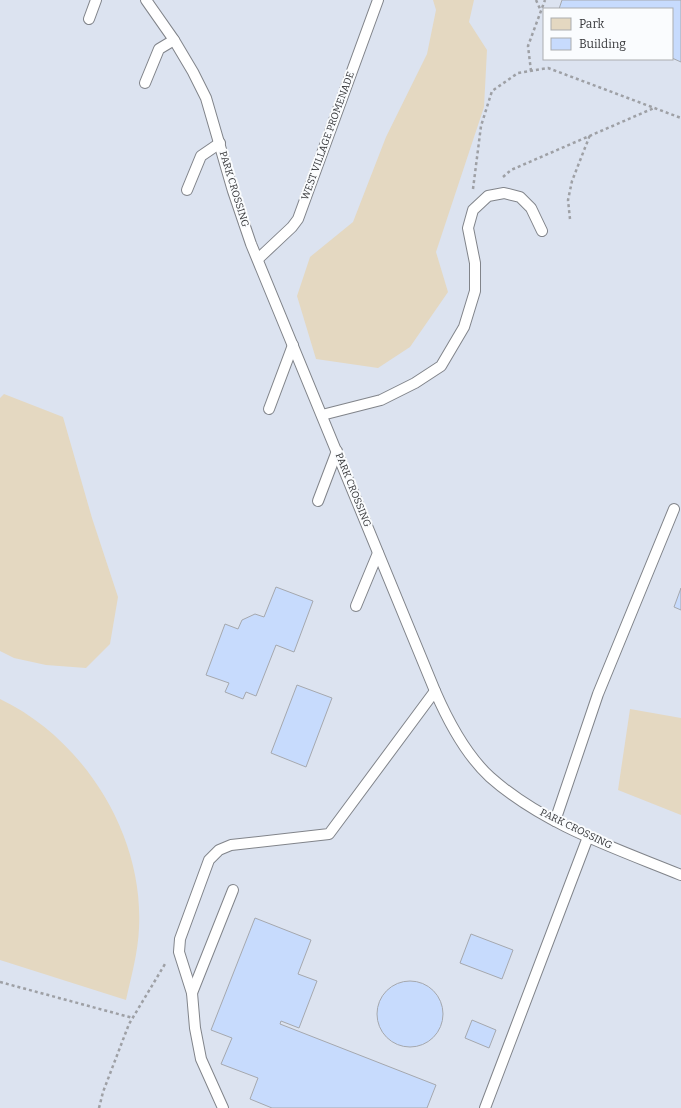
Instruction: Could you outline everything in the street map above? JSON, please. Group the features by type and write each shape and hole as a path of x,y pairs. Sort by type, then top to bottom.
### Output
{"lane":[{"path":"89,19 96,0"},
{"name":"PARK CROSSING","path":"147,0 174,40 206,98 220,143 232,191 258,259 435,691 454,730 471,756 490,776 521,800 555,821 588,837 681,875"},
{"name":"WEST VILLAGE PROMENADE","path":"258,259 292,227 298,219 378,0"},
{"path":"145,83 159,49 174,40"},
{"path":"187,190 201,156 220,143"},
{"path":"322,415 381,400 441,366 464,327 475,291 475,262 468,228 473,210 488,196 504,193 520,197 531,208 542,231"},
{"path":"269,408 293,345"},
{"path":"318,500 337,451"},
{"path":"555,821 598,694 674,509"},
{"path":"356,606 378,553"},
{"path":"223,1108 201,1059 195,1028 192,993 179,952 180,939 209,860 219,850 231,845 329,834 435,691"},
{"path":"485,1108 588,837"},
{"path":"192,993 233,890"}],"path":[{"path":"536,0 541,11"},
{"path":"531,70 528,46 545,0"},
{"path":"473,190 481,126 492,91 518,72 548,68 681,118"},
{"path":"502,179 511,170 654,108"},
{"path":"570,219 568,200 572,180 590,135"},
{"path":"99,1108 103,1092 132,1018 165,964"},
{"path":"0,982 132,1018"}],"shaded area":[{"path":"0,0 681,0 681,1108 0,1108"}],"green space":[{"path":"433,0 474,0 469,22 487,50 484,107 436,252 448,292 410,347 378,368 316,359 297,296 310,257 353,222 386,137 427,54 436,10"},
{"path":"4,394 63,417 92,518 118,597 110,644 86,668 46,665 14,658 0,651 0,398"},
{"path":"0,699 30,717 58,739 82,765 103,794 119,825 131,859 138,893 139,928 137,947 126,1000 0,960"},
{"path":"630,709 681,718 681,815 618,790"}],"building":[{"path":"562,0 681,0 681,62 673,58 673,8 559,8"},
{"path":"276,587 313,601 294,652 276,645 256,696 246,692 243,699 225,692 229,683 206,675 225,624 238,629 242,620 255,614 264,617"},
{"path":"681,588 681,610 674,607"},
{"path":"297,685 332,698 306,767 271,753"},
{"path":"255,918 311,940 298,974 317,981 299,1028 281,1021 280,1024 436,1085 427,1108 272,1108 250,1099 258,1078 221,1064 232,1038 211,1030"},
{"path":"471,934 513,950 502,979 460,963"},
{"path":"410,981 423,984 433,991 440,1001 443,1014 440,1027 433,1037 423,1044 410,1047 397,1044 387,1037 380,1027 377,1014 380,1001 387,991 397,984"},
{"path":"472,1020 496,1030 489,1048 465,1038"}]}
